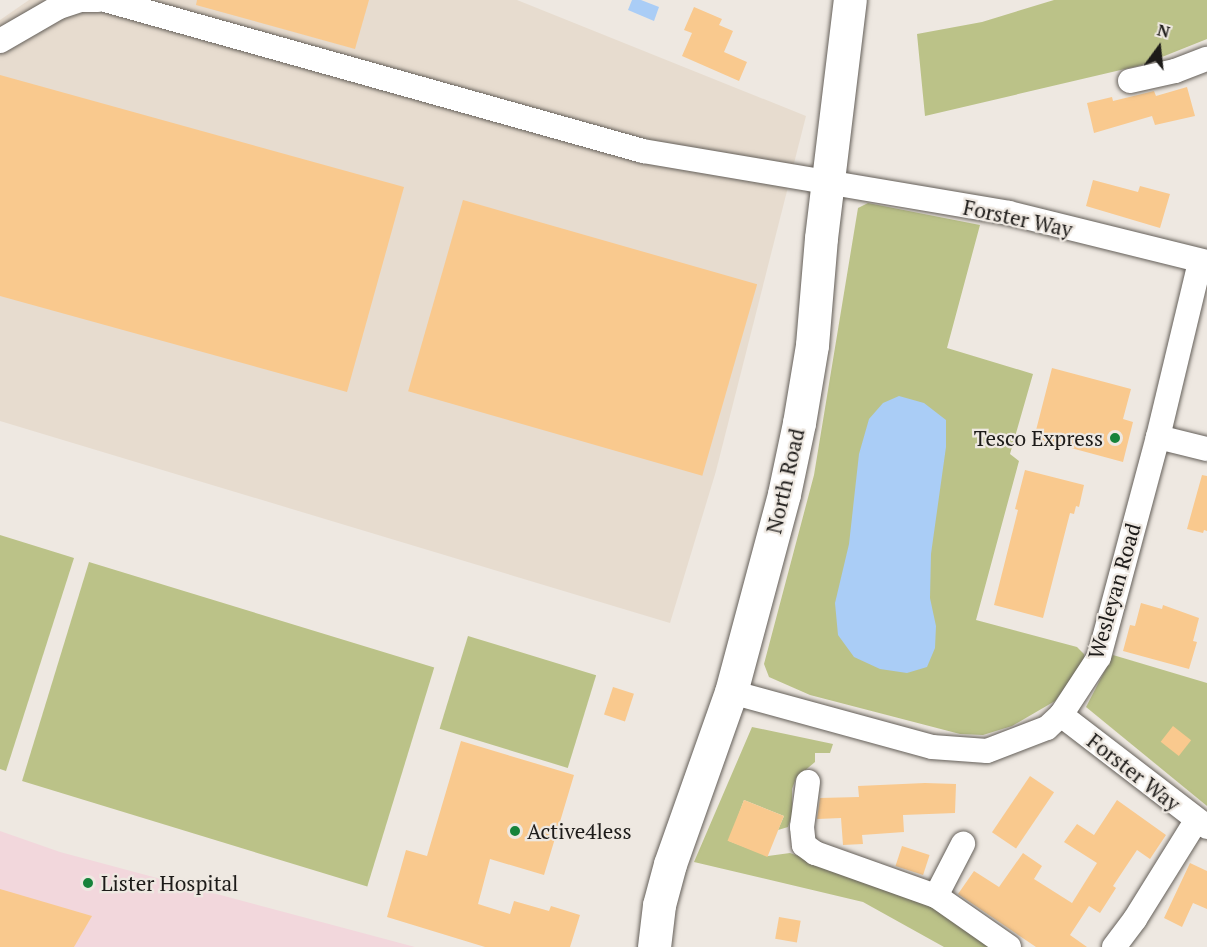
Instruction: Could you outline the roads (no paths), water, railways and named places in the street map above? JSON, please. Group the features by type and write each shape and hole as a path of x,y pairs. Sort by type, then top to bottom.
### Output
{"main road":[{"name":"North Road","path":"654,947 659,905 670,864 698,791 731,692 784,494 799,423 812,345 828,181 850,0"}],"street":[{"path":"0,41 58,7 81,0 98,0"},
{"name":"Forster Way","path":"105,0 644,151 1010,213 1203,262"},
{"path":"1130,81 1175,71 1207,59"},
{"name":"Wesleyan Road","path":"731,692 932,747 987,751 1047,728 1061,715 1099,657 1203,262"},
{"path":"1158,437 1207,449"},
{"name":"Forster Way","path":"1061,715 1201,824"},
{"path":"808,782 802,827 804,845 815,853 936,896 1008,947"},
{"path":"1114,947 1201,824"},
{"path":"936,896 963,844"}],"water":[{"path":"632,0 641,0 659,7 654,21 628,10"},
{"path":"899,396 924,403 946,420 946,447 931,554 930,598 936,626 935,648 927,667 907,673 880,669 854,657 838,635 835,603 849,544 859,454 869,419 883,403"}],"place":[{"name":"Tesco Express","path":"1115,438"},
{"name":"Active4less","path":"515,831"},
{"name":"Lister Hospital","path":"88,883"}]}
